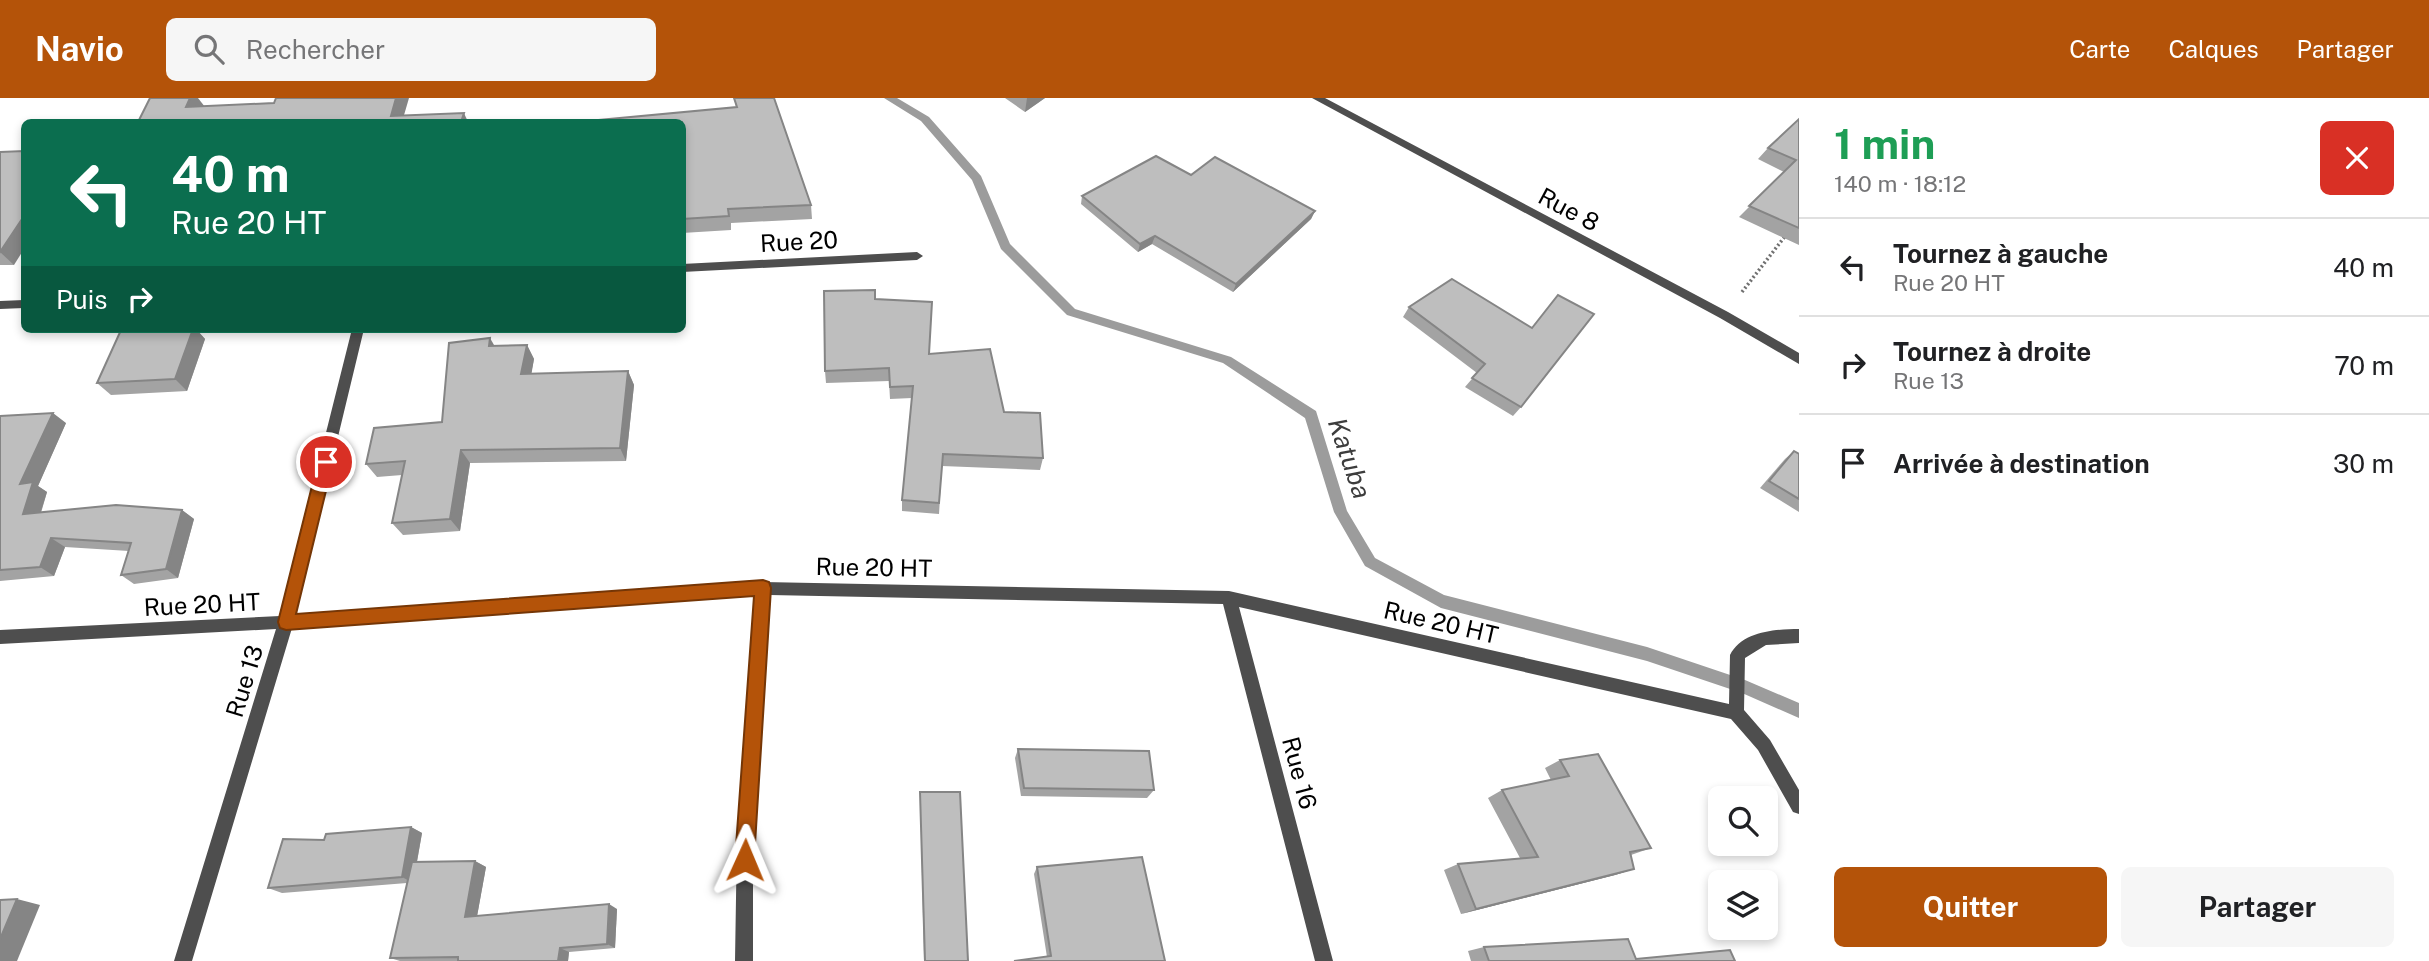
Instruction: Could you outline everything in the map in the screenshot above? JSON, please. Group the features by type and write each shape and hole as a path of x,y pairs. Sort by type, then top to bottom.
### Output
{"street":[{"name":"Rue 8","path":"1317,98 1724,315 1799,359"},
{"name":"Rue 20","path":"686,268 917,256"},
{"path":"0,305 21,304"},
{"name":"Rue 13","path":"183,961 286,622 357,333"},
{"path":"744,961 745,835 763,588"},
{"name":"Rue 20 HT","path":"0,637 286,622 763,588 1229,598 1736,713"},
{"name":"Rue 16","path":"1229,598 1324,961"},
{"path":"1799,636 1767,636 1749,644 1738,655 1736,713 1764,745 1799,806"}],"path":[{"path":"1724,315 1791,229"}],"building":[{"path":"150,98 190,98 186,107 274,103 276,98 396,98 391,116 464,113 462,119 140,119"},
{"path":"734,98 774,98 811,205 728,209 729,216 686,219 686,119 609,119 737,107"},
{"path":"1799,119 1799,228 1749,206 1796,160 1768,148"},
{"path":"21,151 21,220 0,252 0,152"},
{"path":"1156,156 1191,175 1215,157 1315,211 1236,284 1155,236 1140,244 1082,196"},
{"path":"1452,279 1532,328 1558,295 1594,314 1521,407 1472,378 1485,364 1409,307"},
{"path":"875,290 875,299 932,302 929,354 990,349 1004,412 1040,413 1043,458 943,454 939,503 902,500 913,386 890,387 889,368 825,371 824,291"},
{"path":"120,333 192,333 175,379 97,383"},
{"path":"490,338 489,346 527,345 521,374 628,371 620,448 461,450 450,519 392,523 405,461 366,464 374,428 442,422 449,343"},
{"path":"53,413 20,484 33,482 23,514 116,505 182,510 166,569 121,575 131,543 51,538 40,567 0,570 0,416"},
{"path":"1794,451 1799,454 1799,499 1769,481"},
{"path":"1018,749 1149,751 1154,790 1024,788"},
{"path":"1598,754 1651,848 1630,852 1634,869 1476,909 1458,864 1538,857 1502,790 1569,776 1560,760"},
{"path":"920,792 960,792 968,961 925,961"},
{"path":"411,827 402,877 268,888 283,839 324,840 326,834"},
{"path":"1142,857 1165,961 1014,961 1051,956 1037,867"},
{"path":"475,861 465,917 609,904 607,944 560,948 558,961 458,961 458,957 390,958 412,862"},
{"path":"17,899 0,939 0,900"},
{"path":"1628,939 1636,959 1730,950 1735,961 1489,961 1484,947"}],"waterway":[{"name":"Katuba","path":"889,98 925,119 977,179 1005,246 1071,312 1227,360 1311,415 1341,512 1370,562 1441,601 1647,654 1745,687 1799,711"}],"route":[{"path":"326,462 286,622 763,588 745,860"}]}
